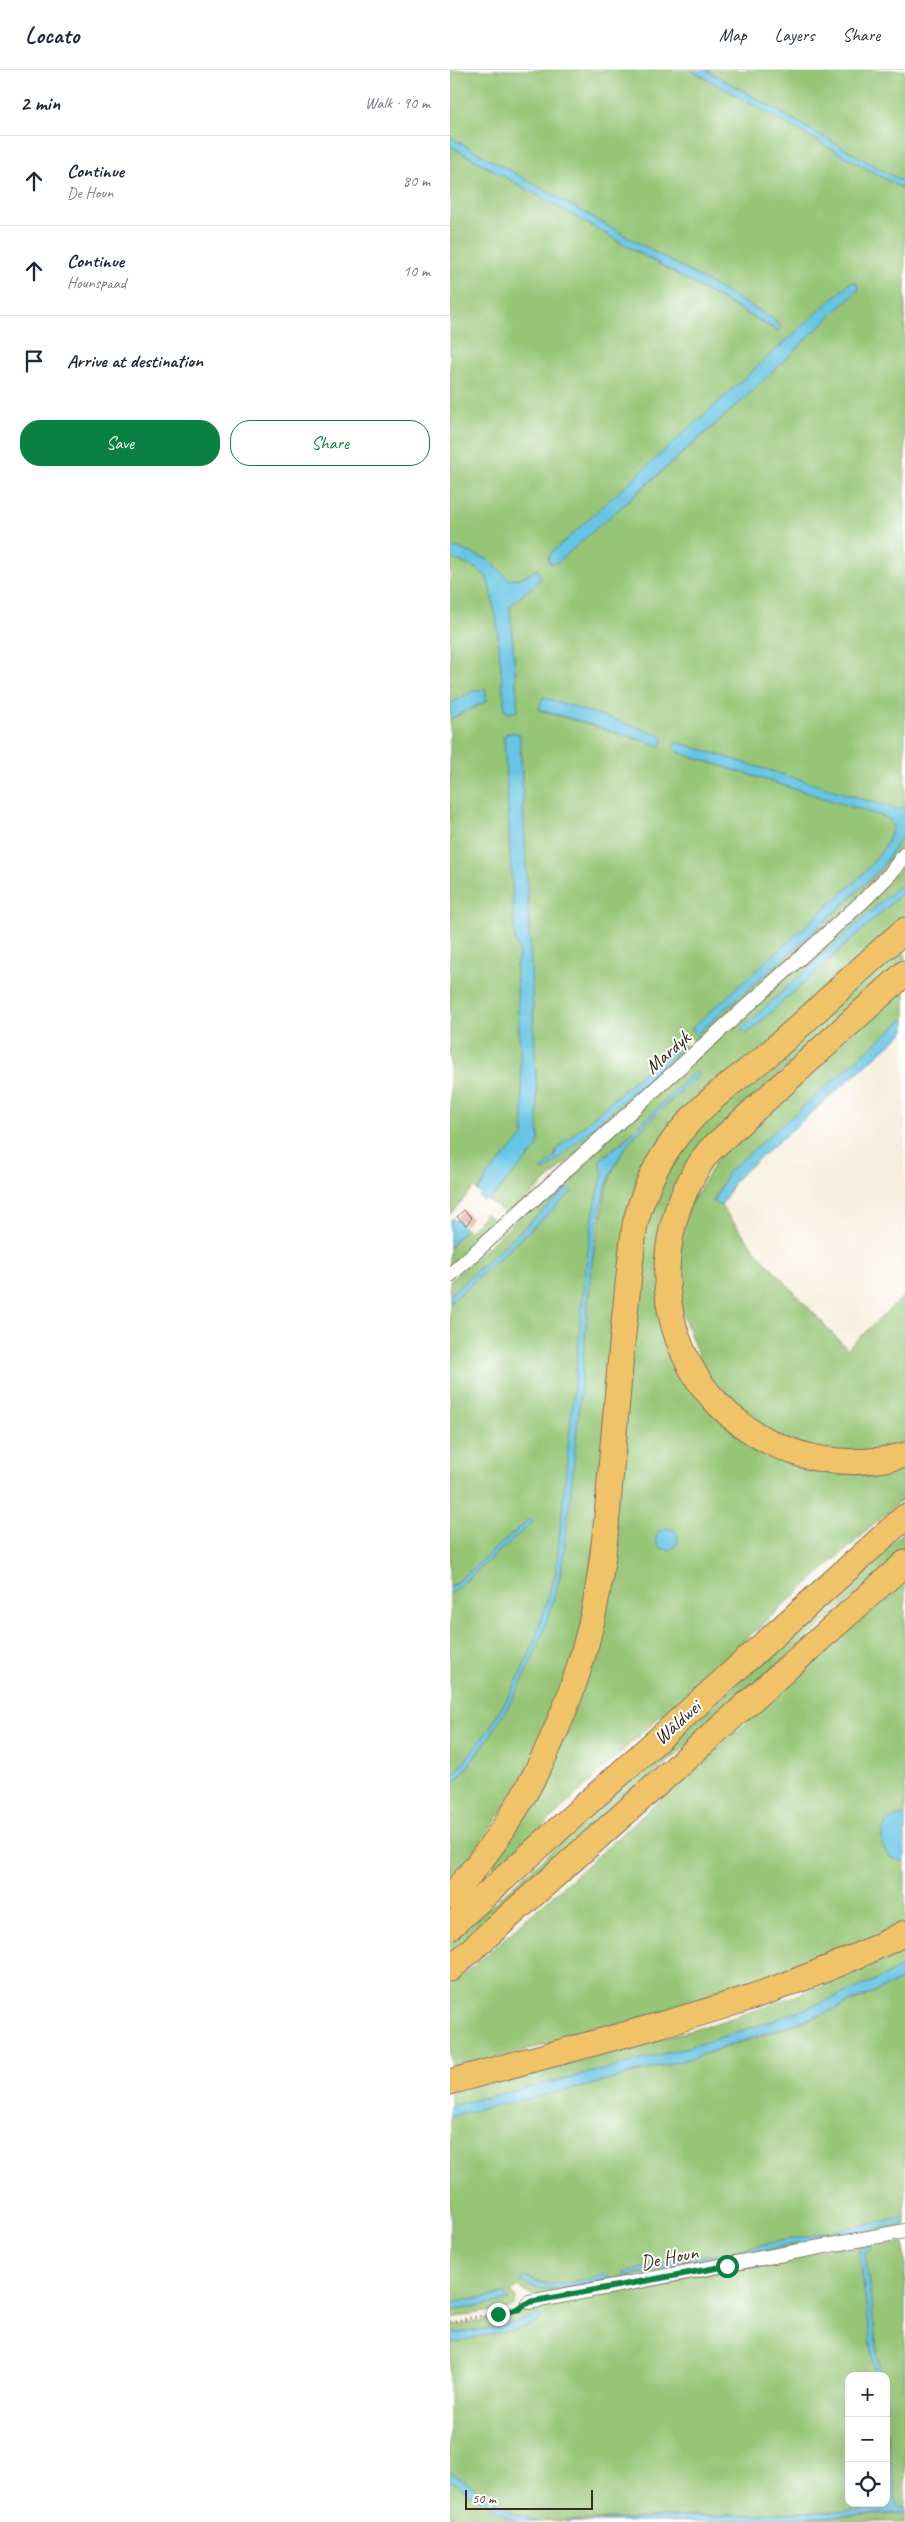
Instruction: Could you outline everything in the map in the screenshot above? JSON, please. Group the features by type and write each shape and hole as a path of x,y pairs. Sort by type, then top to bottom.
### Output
{"highway":[{"path":"450,1897 508,1820 532,1779 557,1730 587,1639 598,1589 609,1494 634,1224 642,1194 666,1148 723,1089 770,1052 905,930"},
{"path":"905,973 709,1151 692,1176 675,1214 669,1239 666,1270 668,1303 675,1332 687,1360 704,1387 721,1408 742,1426 765,1440 812,1457 865,1462 905,1455"},
{"name":"Wâldwei","path":"450,1928 905,1517"},
{"name":"Wâldwei","path":"450,1969 905,1563"},
{"path":"450,2082 682,2020 802,1980 905,1933"}],"street":[{"name":"Mardyk","path":"450,1275 863,901 890,874 905,854"},
{"name":"De Houn","path":"529,2302 718,2268 905,2230"}],"path":[{"path":"450,2322 519,2309 529,2302"}],"green space":[{"path":"450,70 691,70 905,190 905,807 895,809 676,742 677,752 884,817 889,819 893,826 884,848 857,880 691,1030 740,998 864,886 881,868 905,832 905,847 888,871 697,1043 690,1037 683,1043 689,1051 511,1213 507,1214 489,1201 537,1148 539,1139 520,735 507,733 504,736 515,942 519,953 516,965 524,1135 477,1191 474,1188 450,1214 450,719 487,701 485,689 474,691 450,704 450,558 476,568 487,577 496,614 505,711 518,710 510,606 537,570 521,578 510,580 489,560 450,545 450,146 777,331 781,327 772,318 450,137","holes":["856,282 859,289 745,398 630,500 548,558 850,283","543,697 664,741 660,746 540,710","673,1046 678,1051 543,1171 554,1158 557,1149"]},
{"path":"706,70 905,70 905,183"},
{"path":"905,863 905,891 905,918 650,1167 581,1638 527,1776 450,1886 450,1788 469,1766 537,1648 561,1573 592,1264 606,1191 614,1167 629,1142 698,1075 599,1161 603,1173 593,1216 556,1572 533,1646 516,1683 490,1728 450,1780 450,1594 533,1522 530,1519 450,1588 450,1303 572,1192 568,1188 450,1295 450,1281","holes":["905,891 747,1034 742,1028"]},
{"path":"905,942 905,960 748,1102 708,1143 663,1312 747,1436 905,1461 905,1497 659,1717 497,1869 488,1860 569,1711 640,1237 655,1188 691,1137"},
{"path":"905,987 905,1018 728,1172 713,1201 721,1206 758,1253 847,1349 905,1295 905,1449 835,1454 768,1434 708,1381 677,1300 681,1221 727,1141"},
{"path":"486,1213 493,1220 495,1229 450,1270 450,1247 465,1229 469,1232"},
{"path":"905,1531 905,1551 450,1957 450,1943"},
{"path":"905,1581 905,1815 902,1815 882,1845 891,1858 905,1861 905,1926 801,1974 450,2071 450,1987"},
{"path":"905,1949 905,1966 851,1991 795,2013 682,2049 450,2106 450,2092 624,2049 739,2016 850,1974"},
{"path":"905,1978 905,2217 624,2272 625,2276 905,2223 905,2227 534,2296 517,2287 511,2293 516,2298 514,2307 450,2318 450,2311 509,2300 504,2294 450,2303 450,2116 499,2103 583,2087 665,2065 747,2041 866,1996","holes":["524,2277 551,2285 608,2278 551,2290 530,2286"]},
{"path":"905,2234 905,2238 886,2242 887,2245 905,2242 905,2508 898,2506 896,2501 890,2456 890,2372 880,2372 865,2252 871,2249 871,2244 859,2248 874,2372 845,2372 845,2507 886,2507 884,2509 534,2522 517,2515 450,2472 450,2343 526,2327 541,2319 538,2314 506,2325 450,2334 450,2327 521,2313 531,2306"},
{"path":"450,2480 516,2522 450,2522"},
{"path":"890,2488 892,2502 890,2504"},
{"path":"905,2513 905,2522 715,2522 893,2514"}],"water":[{"path":"691,70 706,70 905,183 905,190"},
{"path":"450,137 772,318 781,329 778,331 450,146"},
{"path":"856,282 859,289 745,398 557,563 549,563 548,558 551,553 850,283"},
{"path":"450,545 489,560 510,580 521,578 537,569 542,578 510,606 518,711 508,713 505,711 496,615 487,577 476,568 450,558"},
{"path":"485,689 487,701 450,719 450,704 474,691"},
{"path":"543,697 663,736 661,746 539,709"},
{"path":"512,732 520,735 539,1139 537,1148 489,1201 485,1198 483,1201 479,1197 481,1194 477,1191 485,1182 485,1178 524,1135 516,965 519,953 515,942 504,736"},
{"path":"677,742 895,809 905,807 905,832 881,868 831,916 696,1035 692,1028 857,880 884,848 893,826 889,819 884,817 677,752 674,746"},
{"path":"900,885 905,891 747,1034 741,1029"},
{"path":"905,1018 905,1031 735,1180 721,1206 713,1202 728,1172"},
{"path":"673,1046 678,1051 545,1171 541,1170 554,1158 557,1149"},
{"path":"695,1071 699,1075 652,1118 630,1142 621,1154 607,1184 594,1244 565,1541 562,1566 553,1603 532,1660 504,1714 469,1765 450,1788 450,1780 490,1728 516,1683 533,1646 556,1572 586,1264 593,1216 603,1173 599,1161 626,1139"},
{"path":"568,1188 572,1192 450,1303 450,1295"},
{"path":"453,1218 456,1221 458,1219 465,1229 450,1247 450,1221"},
{"path":"530,1519 533,1522 450,1594 450,1588"},
{"path":"667,1528 675,1531 678,1539 675,1547 667,1550 659,1547 656,1539 659,1531"},
{"path":"905,1815 905,1861 895,1859 888,1854 883,1846 882,1838 883,1830 888,1822 895,1817"},
{"path":"905,1966 905,1978 828,2012 692,2058 581,2087 450,2116 450,2106 624,2064 739,2032 851,1991"},
{"path":"905,2217 905,2223 903,2224 625,2276 624,2272"},
{"path":"871,2244 872,2249 865,2252 880,2372 874,2372 859,2248"},
{"path":"608,2274 609,2279 575,2287 542,2289 521,2282 524,2277 534,2281 555,2284"},
{"path":"505,2294 509,2300 450,2311 450,2303"},
{"path":"538,2314 541,2319 527,2327 450,2343 450,2334 506,2325"},
{"path":"890,2456 896,2501 898,2506 905,2508 905,2513 715,2522 566,2522 884,2509 890,2507 892,2502"},
{"path":"450,2472 517,2515 540,2522 514,2521 450,2480"}],"building":[{"path":"464,1210 472,1218 466,1225 457,1217"}],"route":[{"path":"498,2314 519,2309 529,2302 727,2266"}]}
